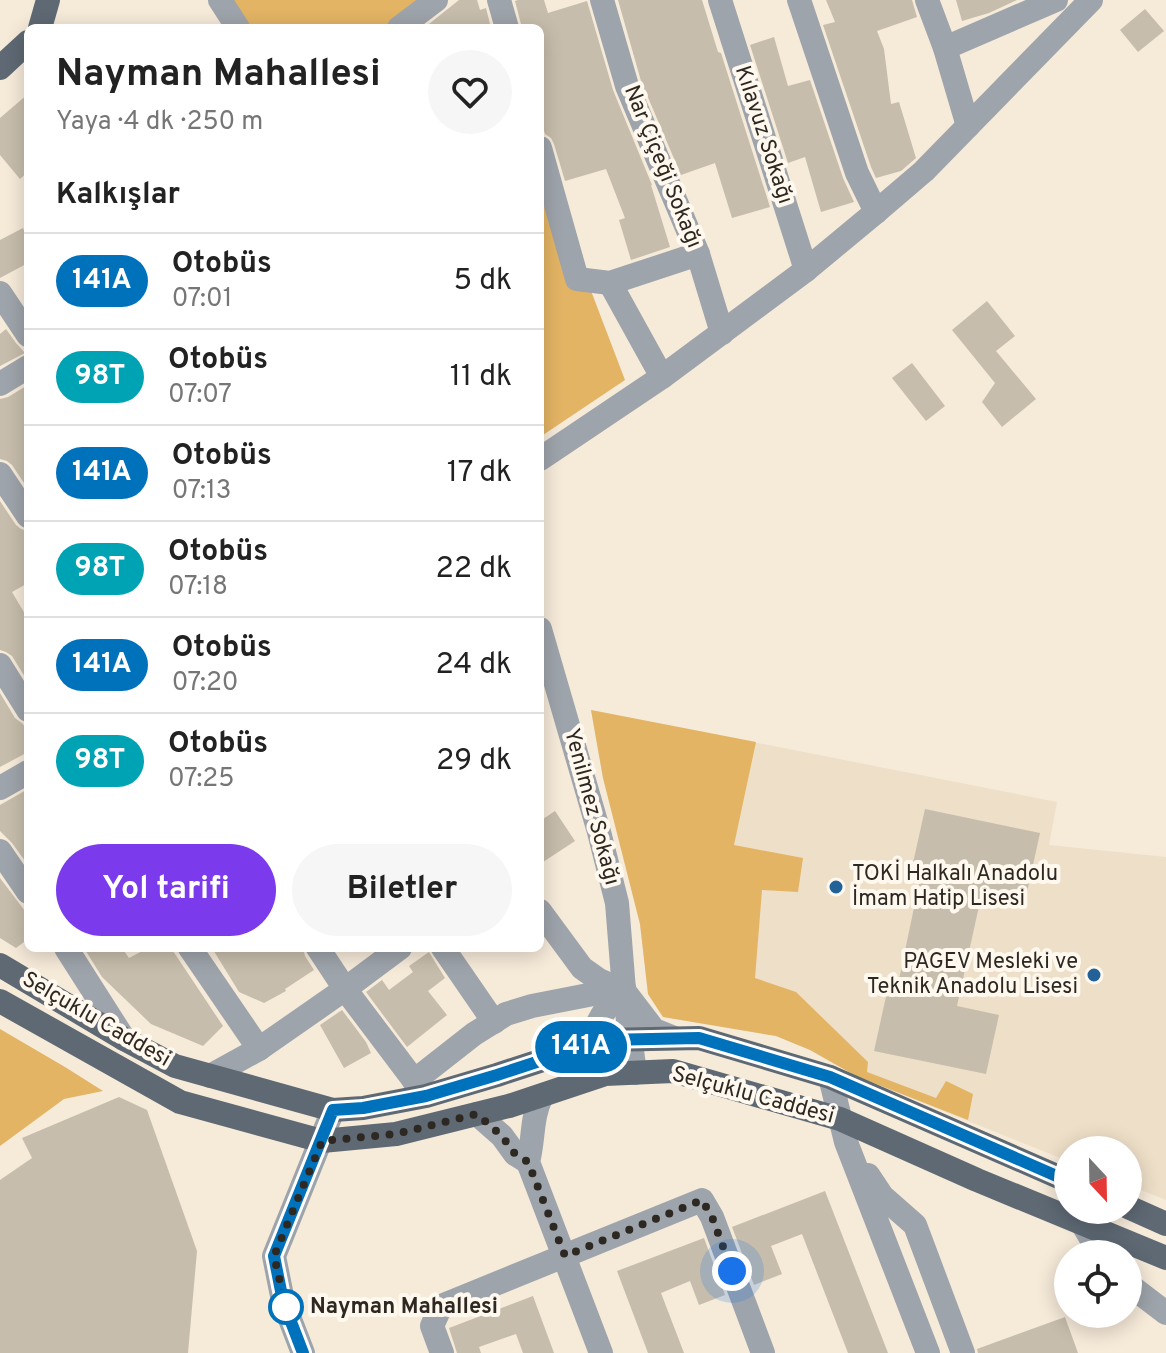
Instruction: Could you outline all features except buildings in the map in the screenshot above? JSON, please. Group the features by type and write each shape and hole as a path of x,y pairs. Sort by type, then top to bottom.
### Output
{"main road":[{"path":"41,24 48,0"},
{"path":"0,68 24,46"},
{"name":"Selçuklu Caddesi","path":"0,965 175,1066 333,1110 363,1108 420,1088 497,1075 604,1040 699,1038 830,1077 1054,1175"},
{"name":"Selçuklu Caddesi","path":"0,1001 180,1102 322,1141 396,1134 542,1096 605,1074 673,1071 977,1180 1054,1212"},
{"path":"1142,1213 1166,1224"},
{"name":"Selçuklu Caddesi","path":"1084,1224 1166,1258"}],"street":[{"path":"220,0 235,24"},
{"path":"404,24 436,0"},
{"path":"499,0 506,24"},
{"name":"Nar Çiçeği Sokağı","path":"602,0 627,86 698,254 722,333"},
{"name":"Kılavuz Sokağı","path":"720,0 806,270"},
{"path":"799,0 857,173 876,212"},
{"path":"927,0 968,126"},
{"path":"945,48 1056,0"},
{"path":"544,456 722,333 876,212 924,171 968,126 1080,3"},
{"path":"544,162 577,279 610,283 698,254"},
{"path":"610,283 662,377"},
{"path":"0,293 14,314"},
{"path":"0,384 24,369"},
{"path":"0,474 24,510"},
{"name":"Yenilmez Sokağı","path":"544,643 617,903 622,989 635,1073"},
{"path":"0,665 24,704"},
{"path":"0,788 24,774"},
{"path":"0,851 24,886"},
{"path":"544,916 582,968 599,980 622,989 654,1030 674,1038"},
{"path":"69,952 124,1039"},
{"path":"193,952 259,1049"},
{"path":"321,952 420,1088 474,1034 506,1014 622,989"},
{"path":"210,1076 259,1049 395,952"},
{"path":"446,952 494,1022"},
{"path":"588,1045 609,1002 622,989"},
{"path":"830,1077 843,1131 928,1353"},
{"path":"542,1096 537,1106 528,1162 601,1353"},
{"path":"303,1353 283,1301 274,1256 333,1110"},
{"path":"477,1114 502,1136 515,1154 528,1162"},
{"path":"843,1131 882,1196 915,1225 963,1353"},
{"path":"442,1353 432,1326 441,1306 702,1200 712,1217 763,1353"},
{"path":"1142,1295 1166,1313"}],"shaded area":[{"path":"220,0 436,0 404,24 235,24"},
{"path":"544,167 625,380 544,434"},
{"name":"TOKİ Halkalı Anadolu İmam Hatip Lisesi","path":"591,710 1057,802 1049,845 1166,857 1166,1200 1142,1191 1142,1136 1054,1136 1054,1155 856,1076 810,1050 776,1036 663,1017 648,994 640,924 603,778"},
{"path":"591,710 756,742 734,845 803,858 798,892 762,890 755,978 796,992 868,1062 867,1072 936,1098 946,1081 973,1094 968,1120 856,1076 810,1050 776,1036 663,1017 648,994 640,924 603,778"},
{"path":"0,1029 103,1091 64,1099 0,1146"}],"bus line":[{"name":"141A","path":"303,1353 283,1301 274,1256 333,1110 363,1108 426,1096 604,1040 699,1038 802,1067 1054,1175"}],"place":[{"name":"TOKİ Halkalı Anadolu İmam Hatip Lisesi","path":"836,887"},
{"name":"PAGEV Mesleki ve Teknik Anadolu Lisesi","path":"1094,975"},
{"name":"Nayman Mahallesi","path":"286,1307"}],"route":[{"path":"286,1307 274,1256 322,1141 396,1134 477,1114 502,1136 515,1154 528,1162 565,1256 702,1200 712,1217 732,1271"}]}
